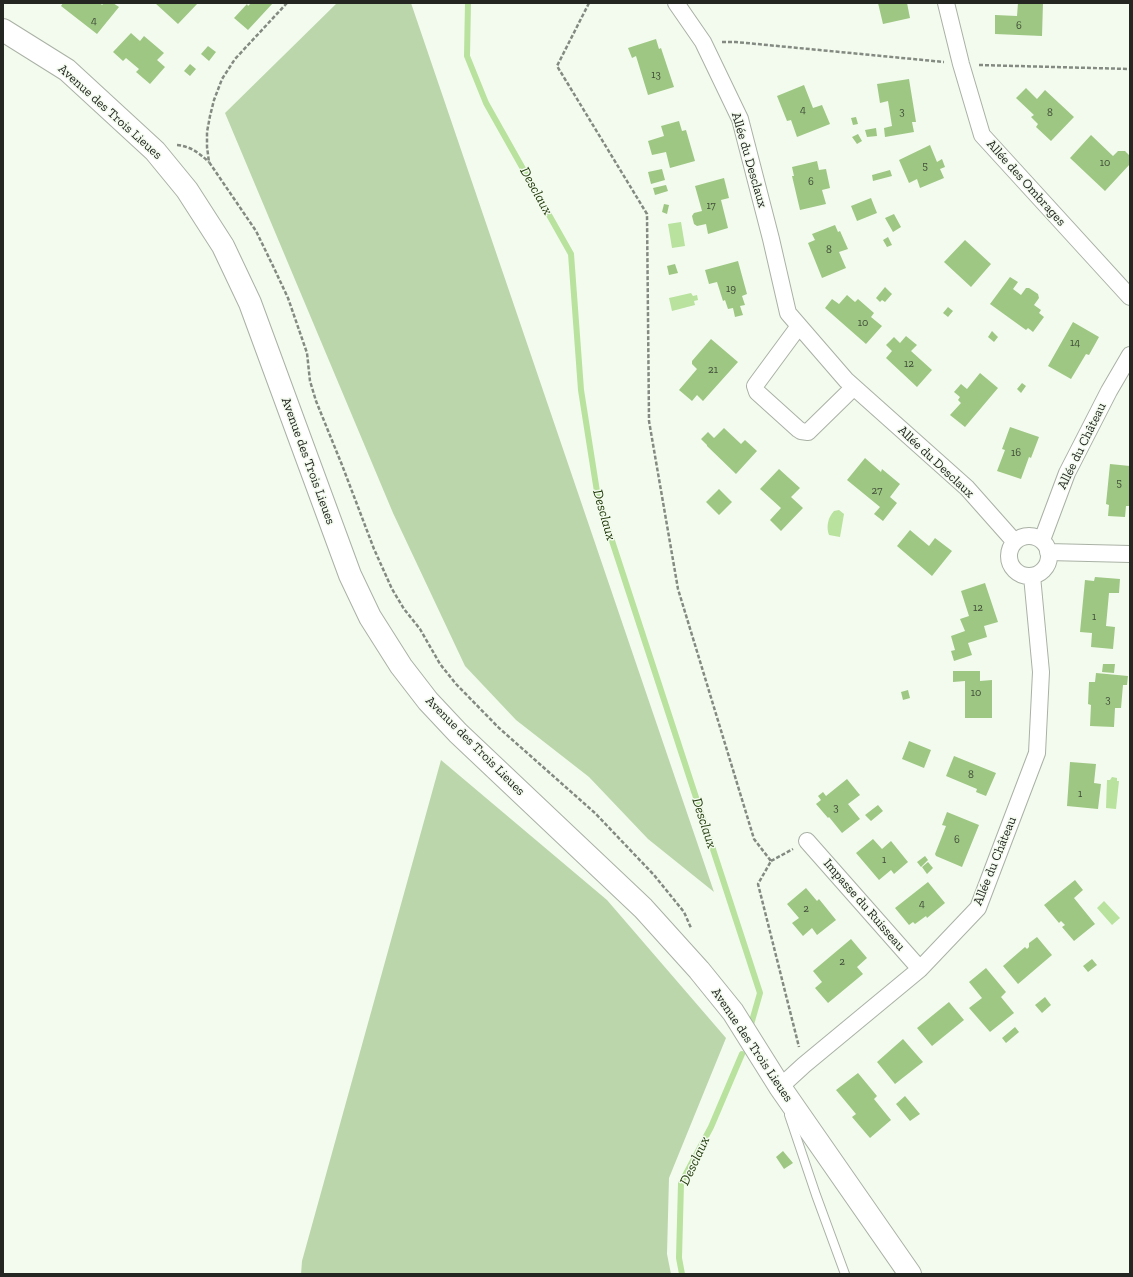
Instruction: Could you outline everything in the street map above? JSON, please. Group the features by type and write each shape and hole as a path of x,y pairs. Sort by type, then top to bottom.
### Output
{"main road":[{"name":"Avenue des Trois Lieues","path":"3,30 67,70 155,151 187,190 223,246 250,303 350,575 370,618 401,666 428,701 458,733 643,908 699,970 732,1012 780,1087 910,1274"}],"street":[{"name":"Allée du Desclaux","path":"676,3 703,42 740,120 771,239 788,313 846,380 967,488 1014,541"},
{"name":"Allée des Ombrages","path":"946,3 982,135 1130,297"},
{"path":"799,326 757,382 755,386 757,392 798,429 804,432 810,430 854,387"},
{"name":"Allée du Château","path":"1045,546 1067,473 1109,391 1130,356"},
{"path":"1045,546 1048,559 1043,570 1032,576 1019,574 1010,565 1008,552 1014,541 1019,538 1031,536 1045,546 1130,554"},
{"name":"Allée du Château","path":"780,1087 804,1065 920,969 978,908 1037,753 1041,672 1032,576"},
{"name":"Impasse du Ruisseau","path":"807,841 920,969"}],"lane":[{"path":"780,1087 816,1195 845,1274"}],"path":[{"path":"287,3 235,59 222,79 214,100 207,132 209,162 234,201 256,231 288,298 307,353 310,381 316,401 377,556 392,589 404,609 420,629 440,664 456,684 499,728 595,813 654,875 684,912 692,931"},
{"path":"589,3 557,66 647,214 649,421 678,589 754,839 771,861"},
{"path":"703,42 736,42 962,64 1130,69"},
{"path":"804,1065 758,884 771,861 807,841"}],"shaded area":[{"path":"337,3 411,3 714,892 648,839 589,777 516,720 465,666 393,513 225,113"},
{"path":"681,222 685,246 672,248 668,224"},
{"path":"691,293 693,296 697,295 698,300 694,301 695,305 672,311 669,298"},
{"path":"839,510 844,514 840,537 829,535 828,529 830,516 834,511"},
{"path":"441,760 607,900 726,1038 669,1178 667,1254 671,1274 301,1274 302,1261"},
{"path":"1112,777 1117,778 1117,781 1119,781 1116,809 1106,808 1107,780 1110,780"},
{"path":"1104,901 1120,918 1112,925 1097,908"}],"building":[{"path":"63,3 100,3 102,5 104,3 113,3 119,7 97,34 61,6"},
{"path":"155,3 198,3 178,24"},
{"path":"251,3 273,3 248,30 234,18 247,4 248,6"},
{"path":"878,3 907,3 910,18 883,24"},
{"path":"1018,3 1043,3 1042,36 995,34 995,15 1017,16"},
{"path":"131,33 140,41 144,36 164,53 157,60 165,67 150,84 136,72 139,69 126,58 123,61 113,52"},
{"path":"656,39 659,49 661,48 674,87 648,95 636,56 632,58 628,48"},
{"path":"208,46 216,52 209,61 201,54"},
{"path":"190,64 196,69 190,76 184,71"},
{"path":"909,79 916,122 912,122 914,132 885,137 884,128 892,126 888,101 880,103 877,84"},
{"path":"804,85 813,108 822,105 830,124 797,137 791,120 787,121 777,96"},
{"path":"1026,88 1037,99 1045,90 1074,117 1051,141 1036,127 1038,124 1031,117 1034,115 1016,98"},
{"path":"856,117 858,124 853,125 851,118"},
{"path":"679,121 682,131 686,130 695,161 670,168 666,152 652,155 648,141 664,136 661,126"},
{"path":"876,128 877,136 867,137 865,130"},
{"path":"858,134 862,141 857,144 852,137"},
{"path":"1091,135 1113,156 1118,151 1125,151 1130,156 1130,164 1105,191 1070,158"},
{"path":"930,145 937,162 942,159 945,167 940,169 944,178 920,188 917,179 909,183 899,160"},
{"path":"817,161 819,170 826,169 830,188 822,190 826,204 800,210 792,176 794,176 792,167"},
{"path":"662,169 665,180 651,184 648,172"},
{"path":"890,170 892,176 873,181 872,175"},
{"path":"724,178 729,198 721,200 728,228 708,234 706,224 697,226 694,224 692,216 694,213 702,211 695,186"},
{"path":"666,185 668,191 655,195 653,188"},
{"path":"871,198 877,213 857,221 851,206"},
{"path":"664,204 669,205 667,214 662,212"},
{"path":"894,214 901,227 893,232 885,218"},
{"path":"835,225 838,232 840,231 848,249 839,252 846,268 822,278 808,243 815,240 812,234"},
{"path":"888,237 892,245 887,247 883,240"},
{"path":"965,240 991,264 971,287 944,262"},
{"path":"738,261 747,294 742,296 745,305 740,306 743,315 735,317 733,308 728,309 725,300 723,301 717,282 709,284 705,270"},
{"path":"675,264 678,273 669,275 667,266"},
{"path":"1010,277 1018,282 1013,289 1021,295 1026,288 1029,288 1038,294 1039,298 1034,305 1041,310 1039,313 1044,317 1033,332 1028,328 1026,330 990,304"},
{"path":"885,287 892,294 885,302 882,300 880,302 876,298"},
{"path":"847,295 855,302 858,299 874,313 871,317 882,326 866,344 825,308 832,299 839,304"},
{"path":"948,307 953,311 948,317 943,313"},
{"path":"1073,322 1099,337 1089,355 1086,354 1071,379 1048,366"},
{"path":"992,331 998,337 994,342 988,337"},
{"path":"906,336 917,345 911,351 932,370 917,387 886,358 892,351 886,345 894,337 900,343"},
{"path":"711,339 738,362 703,401 697,395 692,401 679,390 697,369 692,364 692,361"},
{"path":"980,373 998,388 965,427 950,415 961,403 958,400 960,397 954,392 961,384 967,389"},
{"path":"1022,383 1026,386 1021,393 1017,389"},
{"path":"1010,427 1039,437 1031,458 1029,457 1021,479 997,471 1005,450 1002,449"},
{"path":"724,428 741,444 745,440 757,451 736,474 701,439 708,432 714,438"},
{"path":"865,458 881,472 882,469 900,484 890,497 897,503 883,521 874,514 880,507 847,480"},
{"path":"1110,464 1130,466 1130,500 1129,506 1126,506 1125,517 1108,516 1109,505 1106,504"},
{"path":"779,469 800,488 791,497 803,508 781,531 770,520 781,508 760,489"},
{"path":"719,489 732,502 719,515 706,502"},
{"path":"910,530 929,546 935,538 952,551 932,576 897,546"},
{"path":"1095,577 1120,579 1119,593 1109,593 1106,626 1115,627 1113,649 1091,647 1092,633 1080,632 1085,580 1094,581"},
{"path":"985,583 998,622 984,626 987,637 968,643 972,655 954,661 951,651 955,650 951,636 965,631 960,619 969,616 961,591"},
{"path":"1103,664 1115,664 1114,673 1102,672"},
{"path":"953,671 980,671 980,681 992,680 992,718 965,718 965,681 953,682"},
{"path":"1096,673 1128,676 1127,685 1123,685 1121,708 1115,708 1114,727 1090,726 1091,705 1088,704 1089,682 1095,682"},
{"path":"908,690 910,698 903,700 901,692"},
{"path":"909,741 931,750 924,768 902,759"},
{"path":"954,756 996,773 986,796 976,792 977,789 946,776"},
{"path":"1070,762 1096,764 1094,783 1101,784 1098,809 1067,806"},
{"path":"847,779 860,795 848,804 860,819 842,833 816,804 821,800 818,796 823,792 826,796"},
{"path":"878,805 883,811 871,821 865,815"},
{"path":"947,812 979,825 962,867 936,856 935,854 946,826 942,825"},
{"path":"873,839 882,849 891,841 908,862 894,874 891,870 879,880 856,853"},
{"path":"925,856 928,860 921,867 917,862"},
{"path":"928,862 933,868 927,874 922,867"},
{"path":"1075,880 1083,890 1074,898 1095,924 1074,941 1062,927 1065,925 1061,921 1059,923 1044,905"},
{"path":"928,882 945,903 927,918 926,916 915,924 913,922 909,925 895,908"},
{"path":"806,888 817,901 819,899 836,920 817,935 812,928 803,936 792,923 799,918 787,904"},
{"path":"1037,937 1052,955 1018,984 1003,966 1025,947 1027,949 1029,947 1029,943"},
{"path":"851,939 867,958 857,967 863,974 828,1003 815,988 822,982 813,971"},
{"path":"1092,959 1097,965 1088,972 1083,966"},
{"path":"986,968 1006,992 1001,997 1014,1013 990,1032 969,1008 982,998 969,982"},
{"path":"1045,997 1051,1005 1042,1013 1035,1005"},
{"path":"949,1002 964,1020 932,1046 917,1028"},
{"path":"1015,1027 1019,1032 1006,1043 1002,1038"},
{"path":"903,1039 923,1062 895,1084 877,1062"},
{"path":"858,1073 877,1096 874,1099 891,1120 870,1138 852,1117 856,1114 836,1090"},
{"path":"905,1096 920,1114 910,1121 896,1104"},
{"path":"783,1151 793,1163 784,1169 776,1157"}],"waterway":[{"name":"Desclaux","path":"468,3 467,56 486,103 571,254 581,390 598,498 760,993 750,1028"},
{"name":"Desclaux","path":"682,1274 679,1258 681,1183 711,1127 742,1054"}]}
